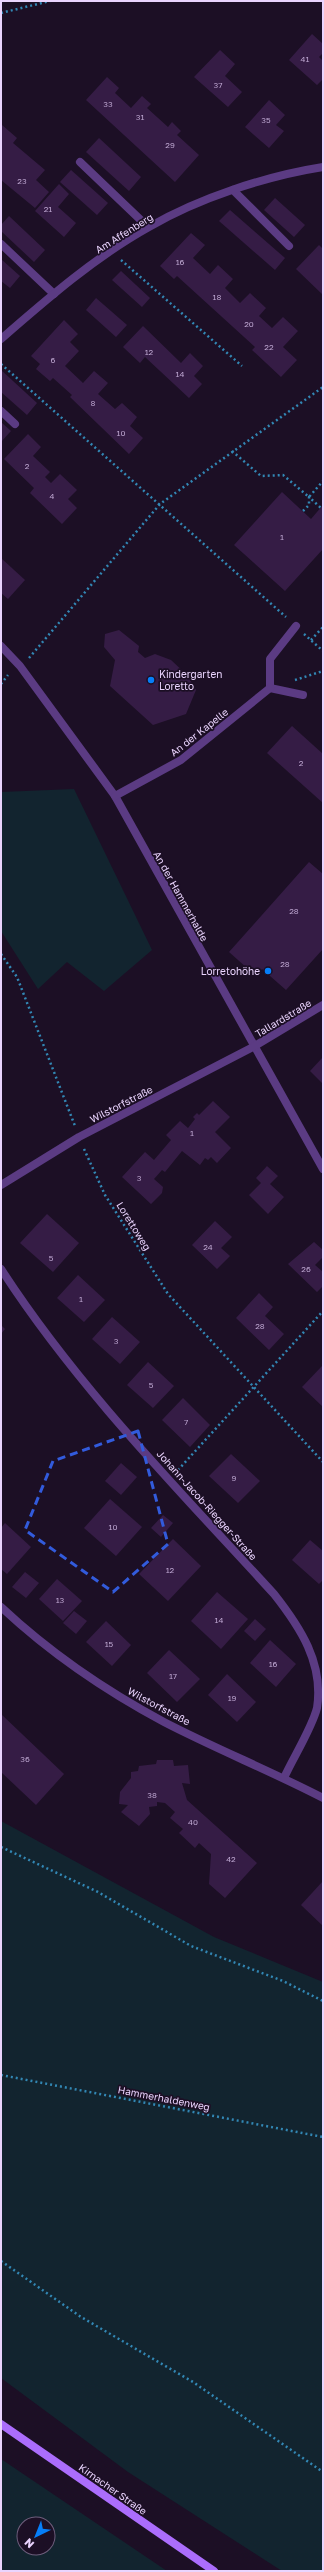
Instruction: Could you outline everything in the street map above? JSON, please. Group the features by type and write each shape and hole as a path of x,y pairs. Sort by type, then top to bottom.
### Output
{"main road":[{"name":"Kirnacher Straße","path":"1,2424 214,2571"}],"street":[{"path":"80,162 148,227"},
{"name":"Am Affenberg","path":"1,339 54,294 148,227 234,190 283,173 323,167"},
{"path":"234,190 289,246"},
{"path":"1,244 54,294"},
{"path":"1,411 15,424"},
{"path":"296,626 270,659 270,688 303,695"},
{"name":"An der Hammerhalde","path":"1,646 20,666 115,796 323,1169"},
{"name":"An der Kapelle","path":"115,796 182,760 270,688"},
{"name":"Tallardstraße","path":"254,1047 323,1005"},
{"name":"Wilstorfstraße","path":"1,1185 79,1137 254,1047"},
{"name":"Johann-Jacob-Riegger-Straße","path":"1,1269 36,1322 105,1407 169,1480 274,1594 299,1626 311,1649 319,1678 317,1708 284,1778"},
{"name":"Wilstorfstraße","path":"1,1607 60,1656 111,1691 164,1722 284,1778 323,1798"}],"path":[{"path":"1,13 50,1"},
{"path":"111,252 242,366"},
{"path":"1,364 160,504 323,651"},
{"path":"28,659 160,504 323,387"},
{"path":"232,451 261,476 283,475 320,508"},
{"path":"303,511 309,505 309,497 323,481"},
{"path":"311,640 323,627"},
{"path":"1,684 8,675"},
{"name":"Lorettoweg","path":"1,954 17,977 79,1137 105,1195 168,1294 323,1462"},
{"path":"169,1480 323,1311"},
{"path":"1,1847 98,1892 191,1946 283,1981 323,2001"},
{"name":"Hammerhaldenweg","path":"1,2075 323,2137"},
{"path":"1,2261 81,2317 194,2382 323,2472"}],"highlighted area":[{"path":"138,1431 168,1544 113,1592 25,1530 53,1461"}],"shaded area":[{"path":"74,789 152,950 104,991 67,962 38,989 1,931 1,792"},
{"path":"1,1821 214,1937 323,1982 323,2571 282,2571 128,2472 1,2378"},
{"path":"1,2459 167,2571 1,2571"}],"building":[{"path":"312,34 323,44 323,53 319,57 323,61 323,79 317,85 289,60"},
{"path":"220,50 235,64 225,76 242,92 228,107 194,77"},
{"path":"107,77 119,88 115,93 131,108 142,96 151,104 147,108 168,127 172,122 181,131 177,135 199,155 175,182 86,100"},
{"path":"269,100 285,115 276,125 284,131 269,148 245,127"},
{"path":"2,125 17,138 13,143 45,170 36,180 49,192 35,208 1,180"},
{"path":"99,138 141,177 129,191 86,152"},
{"path":"71,170 108,203 97,215 60,182"},
{"path":"59,184 69,194 58,207 76,223 64,237 35,211"},
{"path":"275,198 305,225 294,237 264,210"},
{"path":"230,210 285,258 275,270 219,221"},
{"path":"9,216 45,250 34,262 1,231 1,225"},
{"path":"191,233 205,245 193,258 210,274 218,265 233,279 225,288 240,303 250,293 266,308 259,316 272,328 283,317 298,331 283,347 297,360 281,377 252,350 255,347 177,276 174,279 160,266"},
{"path":"319,245 323,249 323,295 296,269"},
{"path":"1,259 20,276 10,288 1,281"},
{"path":"121,271 150,298 142,307 112,280"},
{"path":"96,298 127,325 116,337 86,310"},
{"path":"64,320 78,334 70,342 79,351 65,366 83,383 94,371 108,383 98,394 115,409 122,403 137,417 130,426 143,438 129,454 70,397 72,395 53,378 50,381 36,369 40,364 31,356"},
{"path":"143,326 181,363 190,353 203,366 194,376 202,384 189,398 145,357 140,363 123,347"},
{"path":"1,370 37,403 27,415 1,392"},
{"path":"1,422 11,431 1,442"},
{"path":"28,434 41,447 33,456 50,472 45,477 51,483 60,474 77,490 68,499 77,508 62,524 30,493 34,488 4,459"},
{"path":"282,492 311,519 323,505 323,549 285,591 234,545"},
{"path":"1,558 25,580 8,599 1,593"},
{"name":"Kindergarten Loretto","path":"119,630 139,646 138,652 145,658 155,654 171,660 187,675 196,690 186,714 153,725 110,686 115,660 104,647 105,634"},
{"path":"292,726 323,754 323,803 267,753"},
{"path":"309,862 323,874 323,949 286,990 262,969 256,976 229,952"},
{"path":"323,1057 323,1084 310,1071"},
{"path":"213,1101 230,1117 215,1132 231,1148 217,1163 211,1157 208,1160 205,1158 200,1165 182,1151 165,1172 162,1170 154,1179 163,1187 162,1193 151,1204 122,1177 145,1152 154,1160 171,1140 166,1135 180,1121 188,1128 195,1119 193,1117 197,1113 199,1115"},
{"path":"267,1166 278,1176 270,1184 284,1197 268,1214 249,1195 261,1183 256,1178"},
{"path":"47,1214 79,1243 53,1272 20,1243"},
{"path":"215,1221 232,1237 221,1248 230,1256 217,1269 192,1245"},
{"path":"314,1242 323,1250 323,1257 315,1265 323,1272 323,1286 317,1292 288,1264"},
{"path":"78,1275 105,1300 84,1322 57,1298"},
{"path":"259,1293 273,1307 265,1316 284,1334 269,1350 236,1318"},
{"path":"112,1317 140,1342 120,1364 92,1339"},
{"path":"1,1325 5,1329 1,1334"},
{"path":"148,1362 174,1386 153,1408 127,1385"},
{"path":"323,1365 323,1407 302,1387"},
{"path":"183,1398 210,1425 190,1447 162,1420"},
{"path":"231,1454 260,1481 238,1503 209,1476"},
{"path":"121,1463 137,1477 121,1495 105,1481"},
{"path":"110,1499 142,1527 116,1556 84,1528"},
{"path":"163,1515 173,1523 161,1537 151,1528"},
{"path":"5,1523 31,1547 7,1574 1,1569 1,1528"},
{"path":"173,1539 201,1566 168,1601 139,1574"},
{"path":"310,1540 323,1551 323,1580 319,1584 292,1560"},
{"path":"25,1572 39,1583 26,1598 12,1587"},
{"path":"57,1579 82,1601 63,1621 39,1599"},
{"path":"217,1592 248,1619 221,1649 191,1621"},
{"path":"74,1611 87,1621 76,1634 63,1623"},
{"path":"255,1619 266,1629 255,1641 244,1631"},
{"path":"106,1621 131,1645 112,1666 86,1642"},
{"path":"270,1640 296,1664 276,1687 250,1663"},
{"path":"169,1650 200,1679 177,1702 147,1673"},
{"path":"227,1674 256,1702 237,1722 208,1695"},
{"path":"1,1714 64,1774 36,1805 1,1772"},
{"path":"157,1760 173,1760 174,1766 188,1765 190,1784 182,1783 187,1800 257,1863 225,1898 209,1884 211,1854 199,1843 195,1848 179,1833 183,1829 170,1818 175,1812 165,1803 157,1802 157,1806 149,1807 150,1814 139,1826 121,1812 128,1805 119,1804 120,1792 131,1778 131,1772 138,1771 139,1766 156,1764"},
{"path":"323,1881 323,1926 301,1905"}],"place":[{"name":"Kindergarten Loretto","path":"151,680"},
{"name":"Lorretohöhe","path":"268,971"}]}
